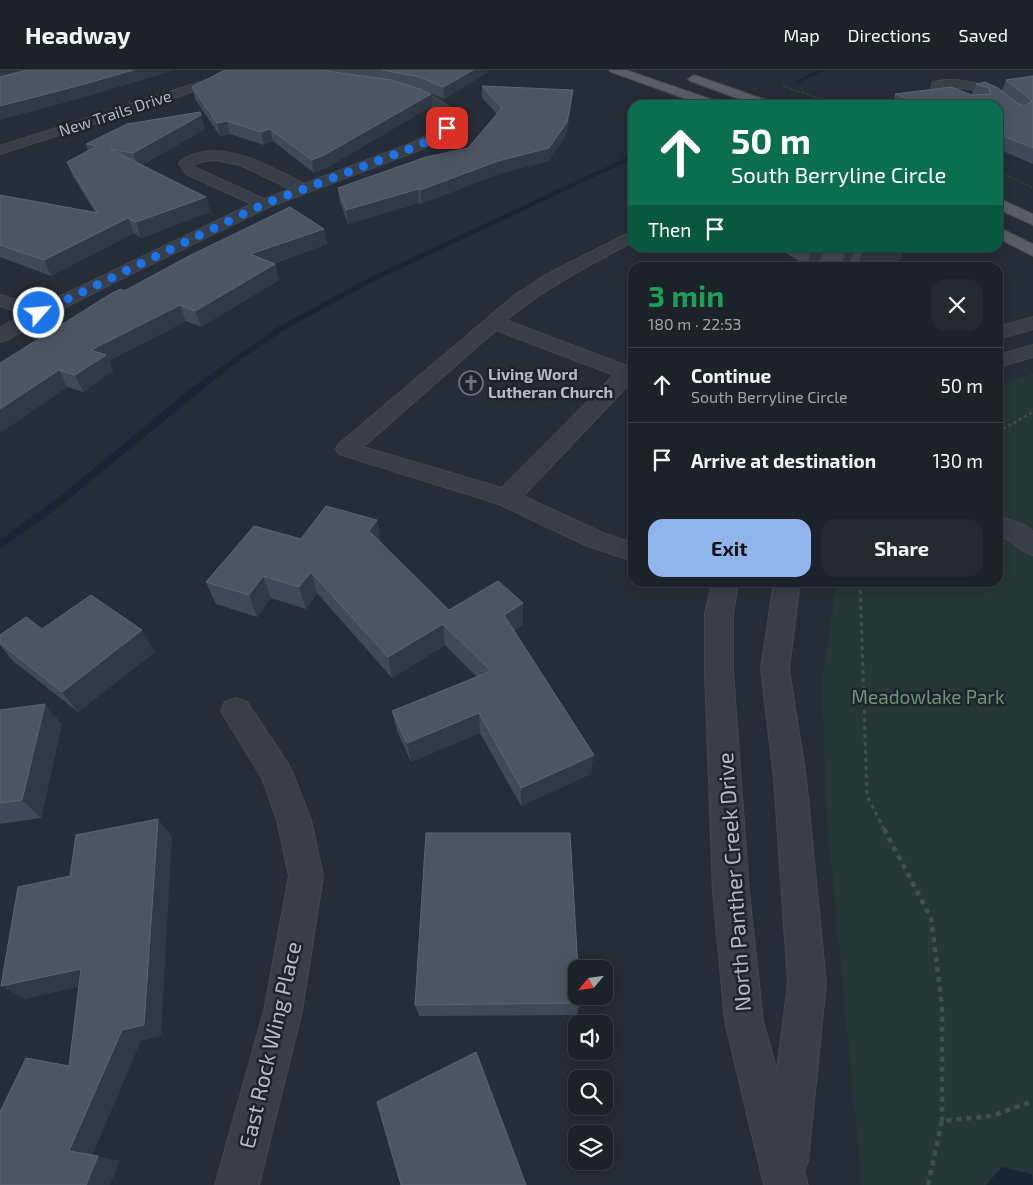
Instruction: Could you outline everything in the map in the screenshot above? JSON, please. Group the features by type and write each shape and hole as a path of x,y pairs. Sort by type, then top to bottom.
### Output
{"main road":[{"path":"615,70 701,100"},
{"path":"684,75 754,100"},
{"path":"1003,205 1033,220"},
{"path":"1003,235 1033,251"}],"street":[{"name":"New Trails Drive","path":"0,150 243,70"},
{"name":"New Trails Drive","path":"229,76 258,70"},
{"path":"966,100 937,89 937,86 950,82 968,85 1007,101 1016,112 1003,110"},
{"path":"0,336 39,313 264,204 417,146 436,137 447,128 451,119 449,111 440,103 383,85"},
{"path":"264,204 191,171 186,163 196,157 229,156 303,189"},
{"path":"628,238 550,280 522,298 347,449 507,498 594,539 628,551"},
{"path":"0,300 39,313"},
{"path":"493,322 628,373"},
{"path":"1003,332 1033,323"},
{"path":"1003,360 1033,351"},
{"path":"507,498 628,376"},
{"path":"1003,526 1017,532 1033,546"},
{"name":"North Panther Creek Drive","path":"724,587 719,614 719,671 731,892 744,1021 785,1181"},
{"name":"North Panther Creek Drive","path":"785,1181 807,983 790,778 775,669 786,587"},
{"name":"East Rock Wing Place","path":"236,712 276,772 294,820 306,876 283,1011 237,1185"}],"path":[{"path":"776,84 824,100"},
{"path":"1003,173 1033,188"},
{"path":"1003,429 1033,412"},
{"path":"860,587 867,796 931,918 942,1006 942,1121 928,1185"},
{"path":"942,1121 992,1116 1033,1101"}],"green space":[{"name":"Meadowlake Park","path":"1033,373 1033,1185 862,1185 826,808 822,678 836,587 1003,587 1003,384"}],"water":[{"path":"1002,1167 1032,1174 1033,1185 986,1185"}],"building":[{"path":"27,70 133,70 0,106 0,77"},
{"path":"228,70 325,70 391,80 431,94 312,160 270,129 261,132 227,121 217,123 192,87"},
{"path":"382,70 473,70 443,87 420,77"},
{"path":"1033,76 1033,148 1003,136 1003,100 910,100 895,94 951,87 972,95 991,94 989,88 976,84 985,82 998,88 1017,103 1024,106 1031,102 1031,100 1006,80"},
{"path":"482,86 573,90 567,122 549,148 498,161 420,190 346,210 338,188 426,157 468,148 502,108"},
{"path":"200,112 201,115 133,153 110,149 206,197 136,222 128,218 44,260 0,245 0,195 98,213 67,162 97,146 86,144 127,124"},
{"path":"290,207 324,229 250,254 275,264 195,311 180,305 91,350 106,355 75,375 59,370 0,409 0,363 112,293 121,289 124,291 191,255"},
{"path":"326,506 377,520 369,531 449,610 498,581 523,603 504,615 594,755 521,788 479,713 407,743 392,711 491,671 443,624 388,657 311,572 299,587 263,576 249,595 206,582 254,526 301,539"},
{"path":"91,595 142,630 62,692 0,643 0,635 26,617 42,629"},
{"path":"45,704 22,800 0,803 0,710"},
{"path":"158,819 144,1025 122,1030 69,1151 98,1156 86,1185 0,1185 0,1112 26,1058 69,1066 81,969 1,986 18,887 70,876 76,835"},
{"path":"426,833 570,833 577,960 568,960 568,1003 415,1005"},
{"path":"476,1052 526,1185 401,1185 377,1102"}],"waterway":[{"path":"796,82 822,70"},
{"path":"0,545 66,496 193,391 260,342 302,316 369,281 628,159"}],"place":[{"name":"Living Word Lutheran Church","path":"471,383"}],"route":[{"path":"39,313 264,204 417,146 436,137 447,128"}]}
